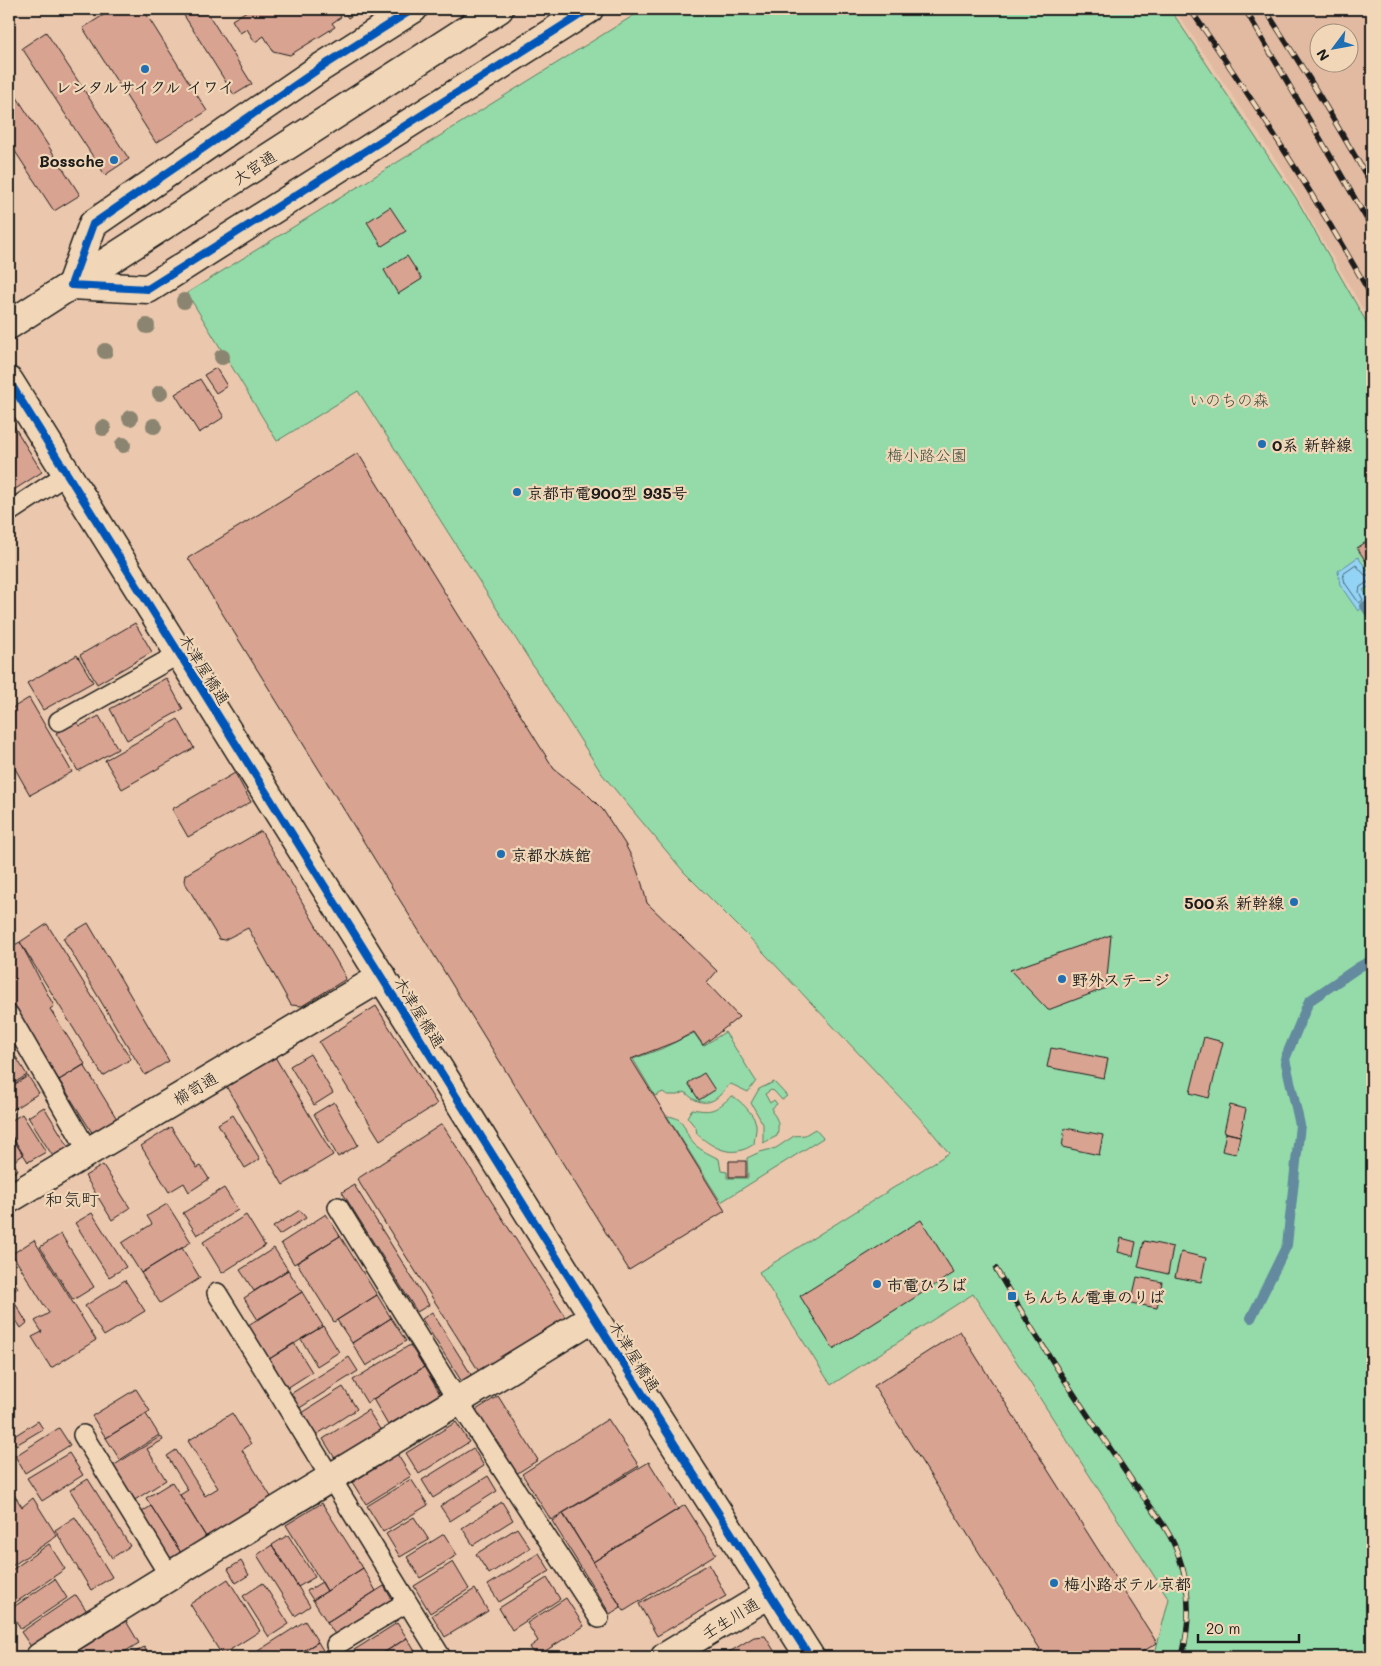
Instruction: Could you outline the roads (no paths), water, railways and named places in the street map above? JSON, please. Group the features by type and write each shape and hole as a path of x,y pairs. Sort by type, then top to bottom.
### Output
{"street":[{"path":"413,9 320,68 92,224 71,285 148,289 574,13"},
{"name":"大宮通","path":"9,325 498,9"},
{"name":"木津屋橋通","path":"9,381 594,1317 810,1657"},
{"name":"櫛笥通","path":"9,1199 382,977"},
{"path":"40,1657 169,1575 594,1317"},
{"name":"壬生川通","path":"664,1657 769,1594"}],"lane":[{"path":"9,512 67,474"},
{"path":"59,721 180,654"},
{"path":"9,1015 88,1151"},
{"path":"338,1207 458,1401 599,1618"},
{"path":"217,1293 441,1657"},
{"path":"83,1435 169,1575"},
{"path":"336,1645 407,1602"}],"water":[{"path":"1358,557 1368,571 1372,569 1372,585 1363,590 1371,602 1358,611 1340,585 1338,571"}],"waterway":[{"path":"1365,606 1372,616"},
{"path":"1251,1318 1287,1245 1300,1125 1285,1059 1309,1001 1372,960"}],"railway":[{"path":"1190,9 1284,151 1372,297"},
{"path":"1245,9 1372,228"},
{"path":"1265,9 1309,78 1372,185"},
{"path":"996,1269 1068,1386 1172,1539 1186,1581 1188,1619 1182,1657"}],"place":[{"name":"レンタルサイクル イワイ","path":"145,69"},
{"name":"Bossche","path":"114,160"},
{"name":"0系 新幹線","path":"1262,444"},
{"name":"京都市電900型 935号","path":"517,492"},
{"name":"京都水族館","path":"501,854"},
{"name":"500系 新幹線","path":"1294,902"},
{"name":"野外ステージ","path":"1062,979"},
{"name":"市電ひろば","path":"877,1284"},
{"name":"ちんちん電車のりば","path":"1012,1296"},
{"name":"梅小路ポテル京都","path":"1054,1583"}],"district":[{"name":"和気町","path":"72,1199"}],"park label":[{"name":"いのちの森","path":"1229,399"},
{"name":"梅小路公園","path":"927,454"}]}
